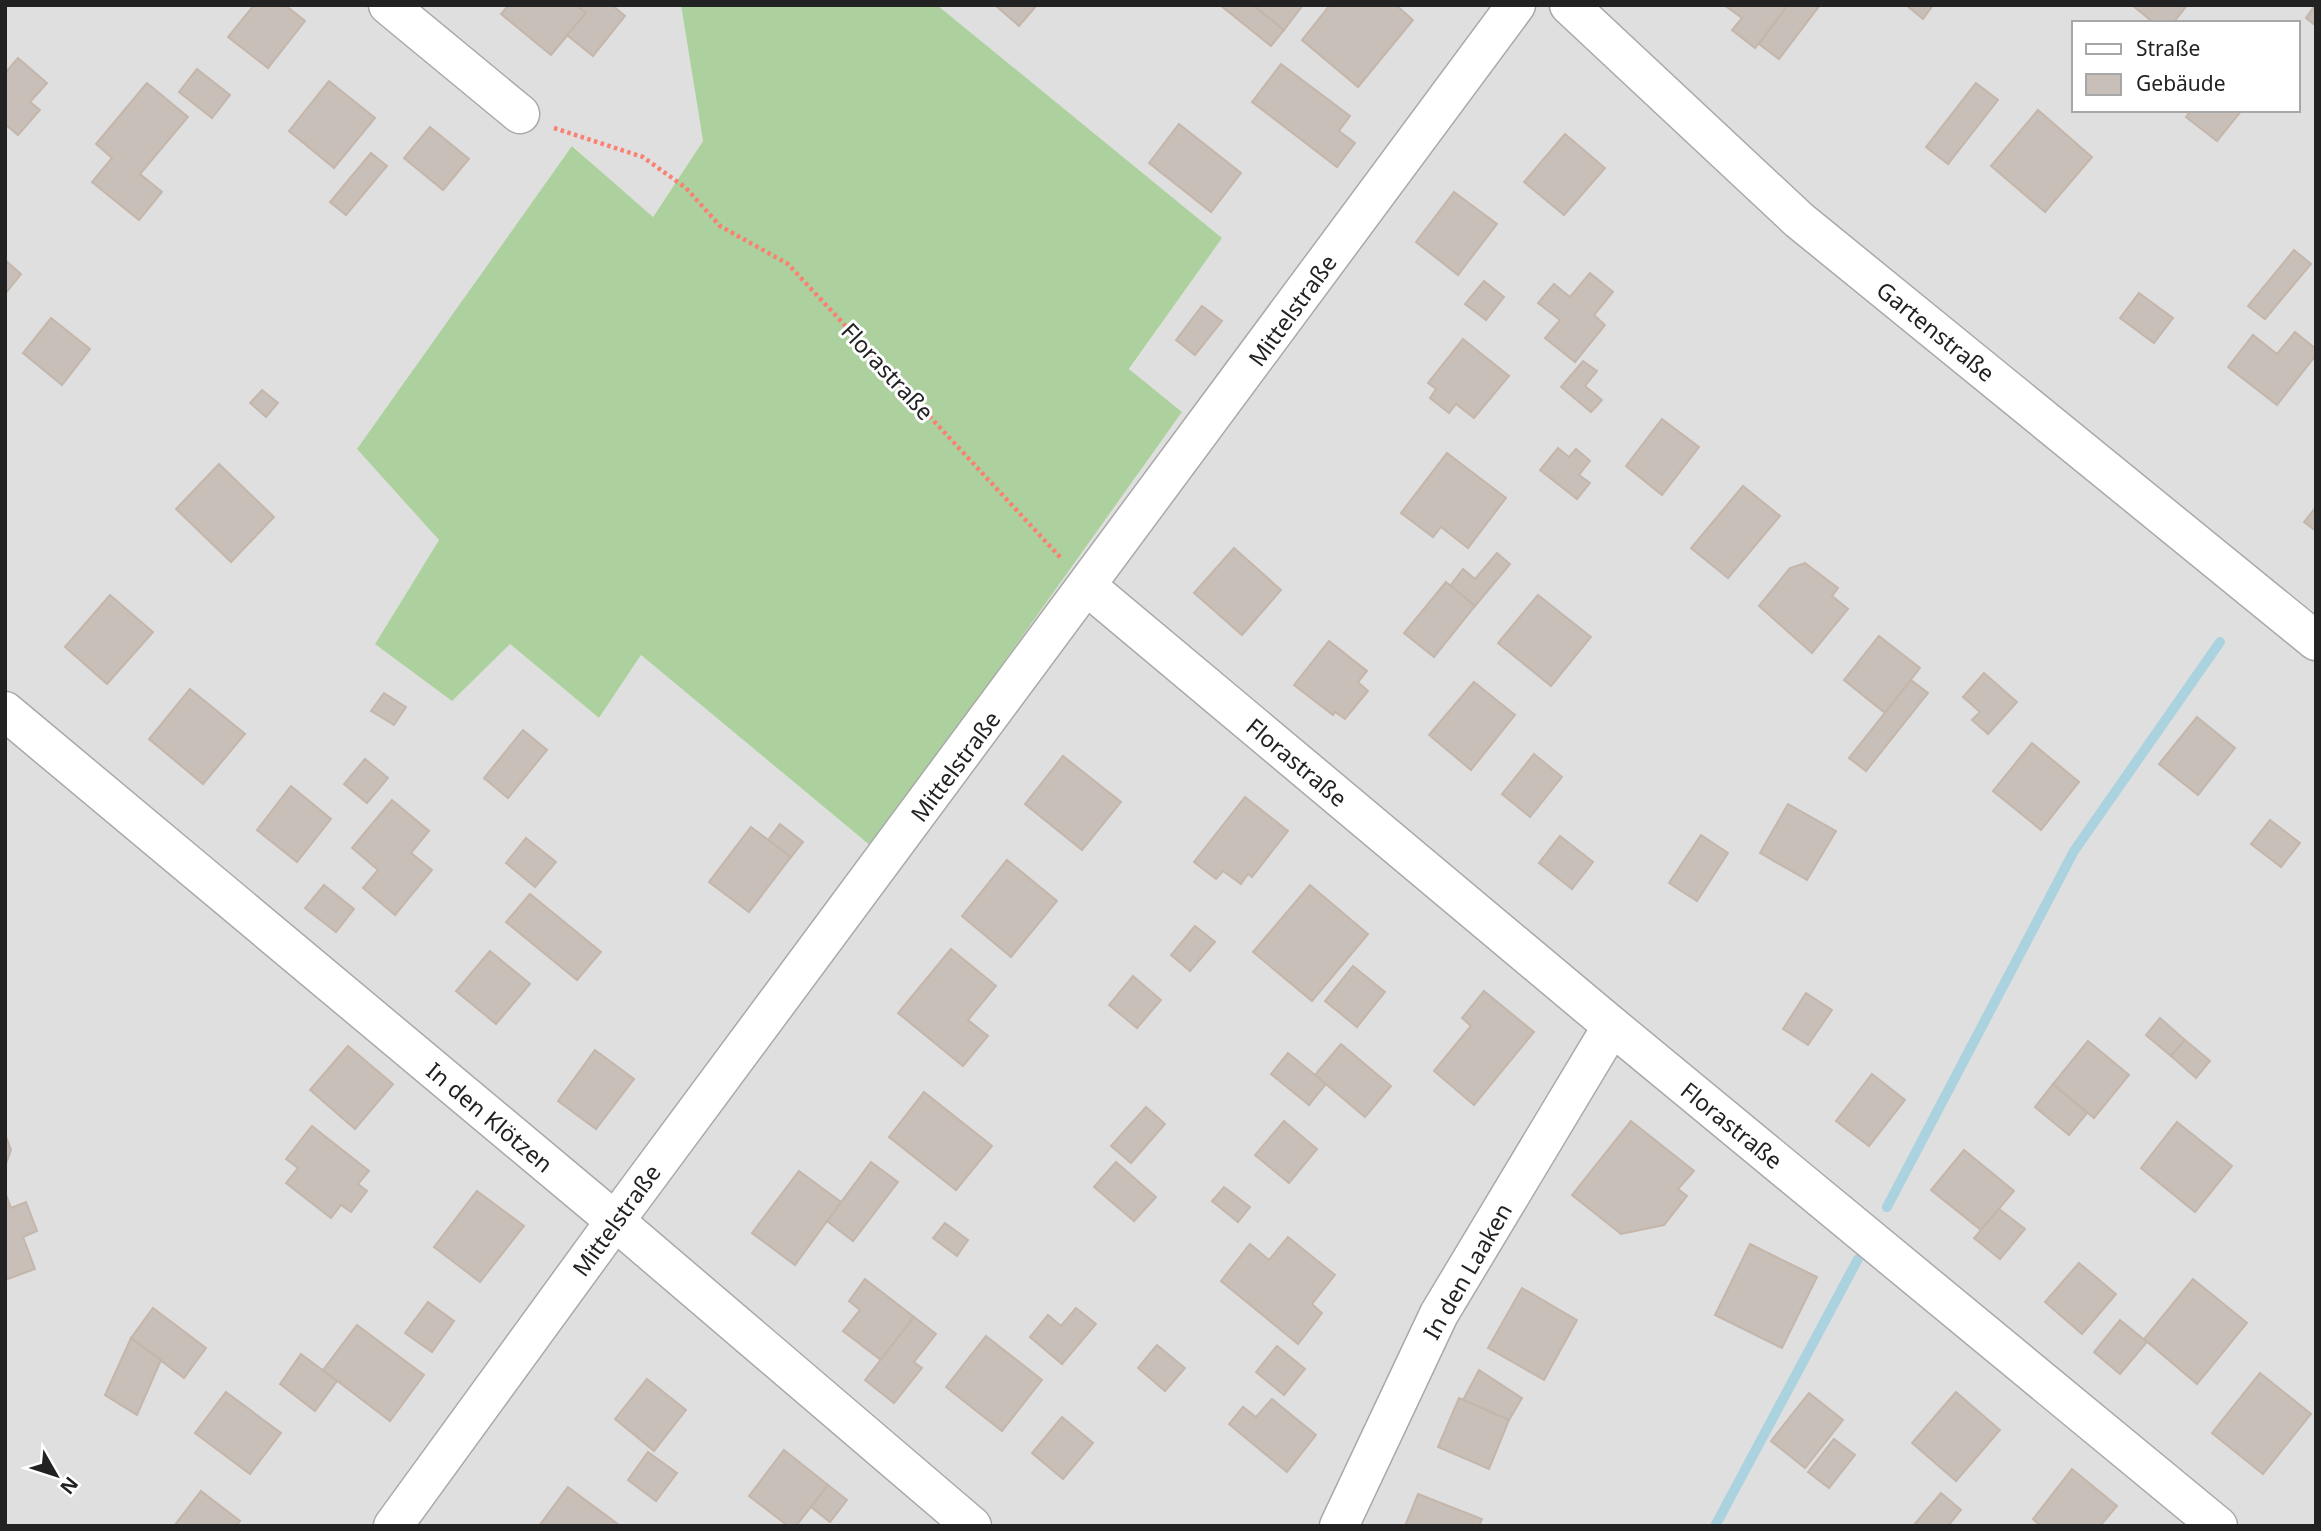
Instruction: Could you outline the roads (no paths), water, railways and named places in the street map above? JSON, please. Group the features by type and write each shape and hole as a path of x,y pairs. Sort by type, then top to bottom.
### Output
{"street":[{"path":"388,5 520,114"},
{"name":"Mittelstraße","path":"393,1526 615,1221 1088,587 1516,5"},
{"name":"Gartenstraße","path":"1569,5 1799,220 2316,641"},
{"name":"Florastraße","path":"1088,587 2209,1523"},
{"name":"In den Klötzen","path":"5,711 615,1221 972,1526"},
{"name":"In den Laaken","path":"1339,1526 1439,1314 1612,1026"}],"waterway":[{"path":"1887,1207 2074,851 2220,642"},
{"path":"1715,1526 1858,1259"}]}
